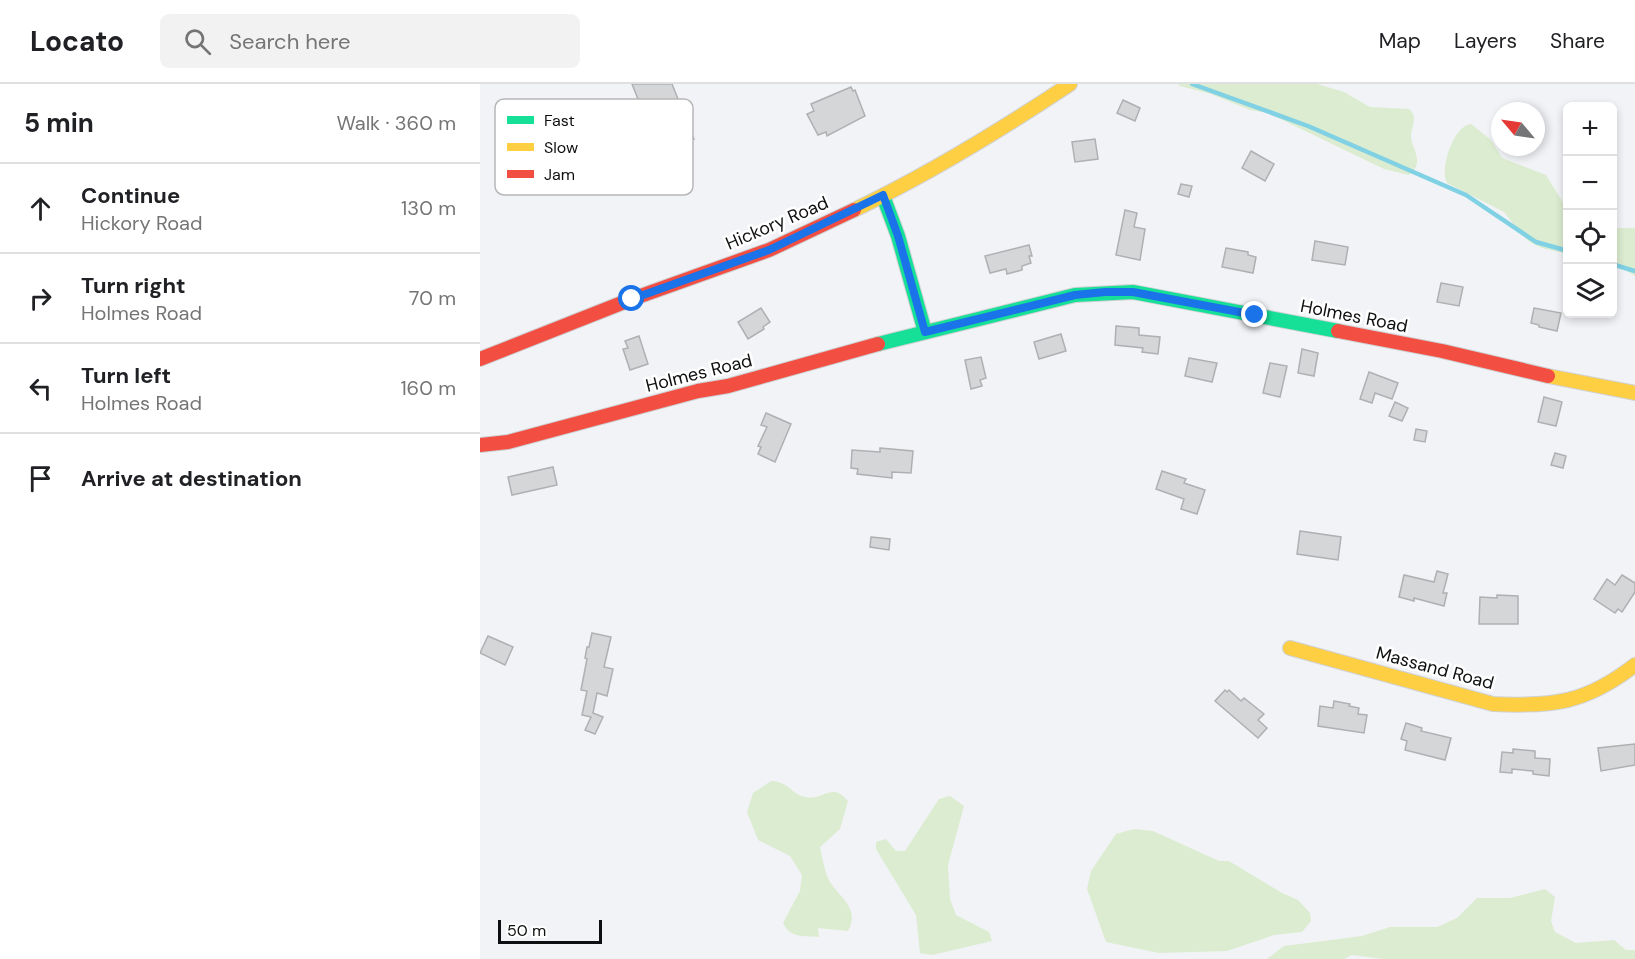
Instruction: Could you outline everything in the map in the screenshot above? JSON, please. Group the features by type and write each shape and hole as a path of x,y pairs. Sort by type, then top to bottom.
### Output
{"street":[{"name":"Hickory Road","path":"480,359 632,299 769,250 883,195 1023,115 1070,84"},
{"path":"883,195 898,236 925,332"},
{"name":"Holmes Road","path":"480,445 508,442 683,395 728,386 819,359 1075,295 1133,292 1442,351 1529,372 1635,393"},
{"name":"Massand Road","path":"1290,648 1492,704 1558,703 1592,691 1622,676 1635,665"}],"green space":[{"path":"1178,84 1317,84 1344,92 1370,107 1409,109 1414,116 1411,136 1417,160 1416,165 1409,175 1384,169 1268,113 1250,110 1211,94"},
{"path":"1471,124 1491,140 1491,156 1501,156 1546,175 1563,203 1563,253 1531,243 1504,212 1447,183 1445,168 1447,158 1454,139 1465,126"},
{"path":"1617,228 1635,228 1635,276 1617,265"},
{"path":"771,781 782,784 805,797 812,798 837,792 848,801 840,829 820,847 827,876 850,908 852,915 848,931 818,928 819,937 802,936 793,934 783,923 800,891 802,875 790,856 758,840 747,812 753,793"},
{"path":"950,796 964,806 948,865 950,899 956,915 989,932 992,941 932,955 920,953 916,915 876,849 876,842 886,839 896,851 905,851 939,799"},
{"path":"1134,829 1153,831 1219,861 1229,861 1298,900 1310,913 1311,921 1302,932 1274,935 1227,951 1159,953 1106,942 1087,889 1091,871 1116,834"},
{"path":"1545,889 1555,897 1551,921 1555,932 1576,943 1614,940 1626,950 1635,950 1635,959 1384,959 1352,955 1344,959 1267,959 1284,946 1362,936 1390,927 1437,927 1457,918 1477,898 1510,898"}],"building":[{"path":"632,84 672,84 678,99 638,99"},
{"path":"851,87 853,91 855,90 865,116 827,136 826,132 818,135 807,114 814,111 811,104"},
{"path":"1123,100 1140,108 1135,121 1117,113"},
{"path":"1095,139 1098,159 1075,162 1072,142"},
{"path":"1251,151 1274,164 1265,181 1242,168"},
{"path":"1181,184 1192,186 1189,197 1178,194"},
{"path":"1125,210 1137,213 1134,227 1145,229 1140,260 1116,255"},
{"path":"1315,241 1348,247 1345,265 1312,260"},
{"path":"1029,245 1031,263 1022,266 1022,270 1007,274 1006,269 990,273 985,256"},
{"path":"1226,248 1248,252 1248,255 1256,257 1253,273 1222,267"},
{"path":"1441,283 1463,287 1459,306 1437,302"},
{"path":"761,308 770,322 763,327 764,329 748,339 738,322"},
{"path":"1534,308 1561,313 1557,331 1531,323"},
{"path":"1116,326 1139,328 1139,335 1160,337 1158,354 1142,352 1143,348 1115,345"},
{"path":"1061,334 1066,351 1039,359 1034,342"},
{"path":"639,336 648,364 630,370 623,349 628,348 625,341"},
{"path":"1302,349 1318,353 1314,376 1298,373"},
{"path":"981,357 986,378 980,380 982,386 971,389 965,360"},
{"path":"1189,358 1217,363 1212,382 1185,376"},
{"path":"1270,363 1287,366 1280,397 1263,393"},
{"path":"1369,372 1398,383 1392,399 1375,393 1372,403 1360,399"},
{"path":"1544,397 1562,402 1556,426 1538,422"},
{"path":"1395,402 1408,408 1402,421 1389,416"},
{"path":"766,413 791,424 775,462 758,454 761,447 758,446 767,427 761,425"},
{"path":"1416,429 1427,431 1425,442 1414,440"},
{"path":"880,448 913,451 911,473 892,472 892,478 857,474 858,469 851,468 852,450 880,452"},
{"path":"1555,453 1566,456 1563,468 1551,465"},
{"path":"553,467 557,485 512,495 508,477"},
{"path":"1162,471 1186,479 1184,483 1205,490 1197,514 1181,509 1184,499 1156,489"},
{"path":"1300,531 1341,537 1338,560 1297,554"},
{"path":"871,537 890,539 889,550 870,547"},
{"path":"1437,571 1448,574 1443,593 1447,593 1444,606 1414,598 1414,601 1399,597 1404,575 1434,582"},
{"path":"1622,575 1635,583 1635,592 1622,612 1618,609 1615,613 1594,599 1607,579 1615,585"},
{"path":"1497,595 1518,596 1518,624 1479,624 1480,597 1497,598"},
{"path":"592,633 611,637 604,667 613,669 607,696 597,693 593,713 603,717 595,734 585,730 591,717 582,715 587,691 581,690 587,647 589,647"},
{"path":"488,636 513,647 505,665 480,653"},
{"path":"1225,690 1227,692 1229,690 1241,701 1244,698 1264,714 1258,720 1267,728 1258,738 1215,701"},
{"path":"1334,701 1350,704 1349,706 1359,708 1358,714 1367,715 1364,733 1318,726 1320,706 1333,708"},
{"path":"1406,723 1422,728 1421,731 1451,738 1445,760 1405,750 1407,741 1401,739"},
{"path":"1635,744 1635,765 1601,771 1598,748"},
{"path":"1513,749 1535,751 1535,758 1550,759 1549,776 1533,774 1533,771 1512,769 1512,773 1500,772 1502,752 1513,753"}],"waterway":[{"path":"1192,84 1308,126 1466,195 1536,242 1563,250"},
{"path":"1617,266 1635,271"}],"traffic: fast":[{"path":"883,196 898,236 925,332"},
{"path":"878,344 1075,295 1133,292 1338,331"}],"traffic: slow":[{"path":"854,210 964,151 1070,84"},
{"path":"1548,376 1635,393"},
{"path":"1290,648 1493,704 1534,705 1568,700 1601,688 1635,665"}],"traffic: jam":[{"path":"480,359 632,299 769,250 854,210"},
{"path":"1338,331 1442,351 1548,376"},
{"path":"480,445 508,442 698,391 728,386 878,344"}],"route":[{"path":"632,299 769,250 883,195 898,236 925,332 1075,295 1105,292 1133,292 1255,315"}]}
